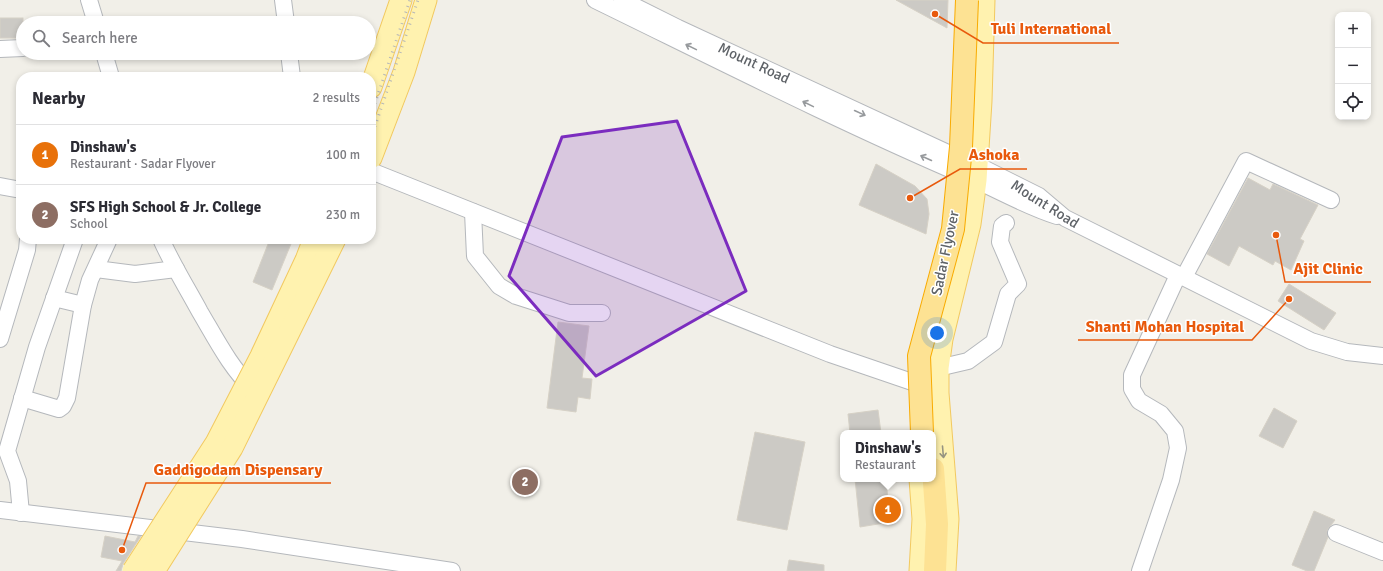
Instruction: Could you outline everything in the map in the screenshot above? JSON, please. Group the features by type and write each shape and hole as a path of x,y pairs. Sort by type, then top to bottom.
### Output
{"highway":[{"name":"Sadar Flyover","path":"922,430 920,356 953,228 961,147 967,0"},
{"name":"Sadar Flyover","path":"930,430 928,393 929,355 961,224 966,188 975,0"},
{"path":"927,571 930,528 928,482"},
{"path":"934,482 937,524 935,571"}],"main road":[{"path":"376,59 396,0"},
{"path":"376,72 401,0"},
{"path":"376,134 396,80 421,0"},
{"path":"376,145 404,72 426,0"},
{"path":"915,430 912,362 918,330 938,252 946,208 951,162 960,0"},
{"path":"945,571 948,519 938,393 938,368 942,339 970,224 976,172 981,101 984,0"},
{"path":"372,72 376,60"},
{"path":"127,571 150,530 212,444 301,261 307,244"},
{"path":"133,571 216,444 261,356 312,244"},
{"path":"154,571 232,448 333,244"},
{"path":"160,571 232,458 325,275 337,244"},
{"path":"920,482 923,519 920,571"}],"street":[{"path":"89,0 94,16"},
{"path":"283,0 285,16"},
{"path":"595,0 832,116 951,162"},
{"name":"Mount Road","path":"622,0 951,162 1039,196 1065,218 1311,341 1347,352 1383,356"},
{"path":"0,50 16,49"},
{"path":"106,60 110,72"},
{"path":"290,60 291,72"},
{"path":"1140,571 1171,480 1178,448 1176,431 1161,414 1139,401 1132,389 1132,375 1181,276 1246,161 1331,200"},
{"path":"376,173 830,354 912,382"},
{"path":"0,186 16,189"},
{"path":"473,212 475,256 499,286 516,296 569,313 602,313"},
{"path":"938,368 968,361 994,342 1008,294 1018,284 1000,242 1002,226 1006,223"},
{"path":"0,339 28,244"},
{"path":"21,513 18,481 7,451 37,347 73,244"},
{"path":"22,398 59,409 63,406 67,398 83,305 90,280 107,244"},
{"path":"164,244 217,341 243,380 263,397"},
{"path":"96,268 135,274 176,269"},
{"path":"54,298 83,305"},
{"path":"0,510 182,535 390,571"},
{"path":"1336,533 1383,552"},
{"path":"182,535 452,571"}],"highlighted area":[{"path":"677,121 746,291 596,376 509,276 562,137"}],"building":[{"path":"896,0 948,0 947,28"},
{"path":"0,18 16,18 16,38 0,38"},
{"path":"876,164 915,186 927,199 929,214 926,234 859,205"},
{"path":"1248,178 1270,190 1273,184 1318,205 1300,239 1304,241 1291,270 1275,261 1273,265 1239,246 1229,266 1207,254"},
{"path":"268,244 291,244 272,290 253,282"},
{"path":"1289,284 1336,313 1324,330 1278,301"},
{"path":"558,322 589,326 582,378 592,379 590,399 578,397 576,412 547,408"},
{"path":"1274,408 1297,421 1283,448 1259,436"},
{"path":"878,410 881,430 850,430 848,414"},
{"path":"755,432 805,442 787,530 737,520"},
{"path":"855,482 886,482 890,522 860,527"},
{"path":"1314,511 1335,520 1327,530 1328,537 1314,571 1307,571 1292,565"},
{"path":"105,536 135,542 138,536 141,536 123,564 121,571 116,571 122,561 101,557"},
{"path":"789,560 824,565 824,571 787,571"}],"railway":[{"path":"376,100 410,0"},
{"path":"376,123 418,0"},
{"path":"144,571 194,491 241,409 284,325 321,244"},
{"path":"152,571 202,491 249,409 292,325 329,244"}],"place":[{"name":"Tuli International","path":"935,14"},
{"name":"Ashoka","path":"910,198"},
{"name":"Ajit Clinic","path":"1276,235"},
{"name":"Shanti Mohan Hospital","path":"1289,299"},
{"name":"SFS High School & Jr. College","path":"525,482"},
{"name":"Dinshaw's","path":"888,510"},
{"name":"Gaddigodam Dispensary","path":"122,550"}]}
